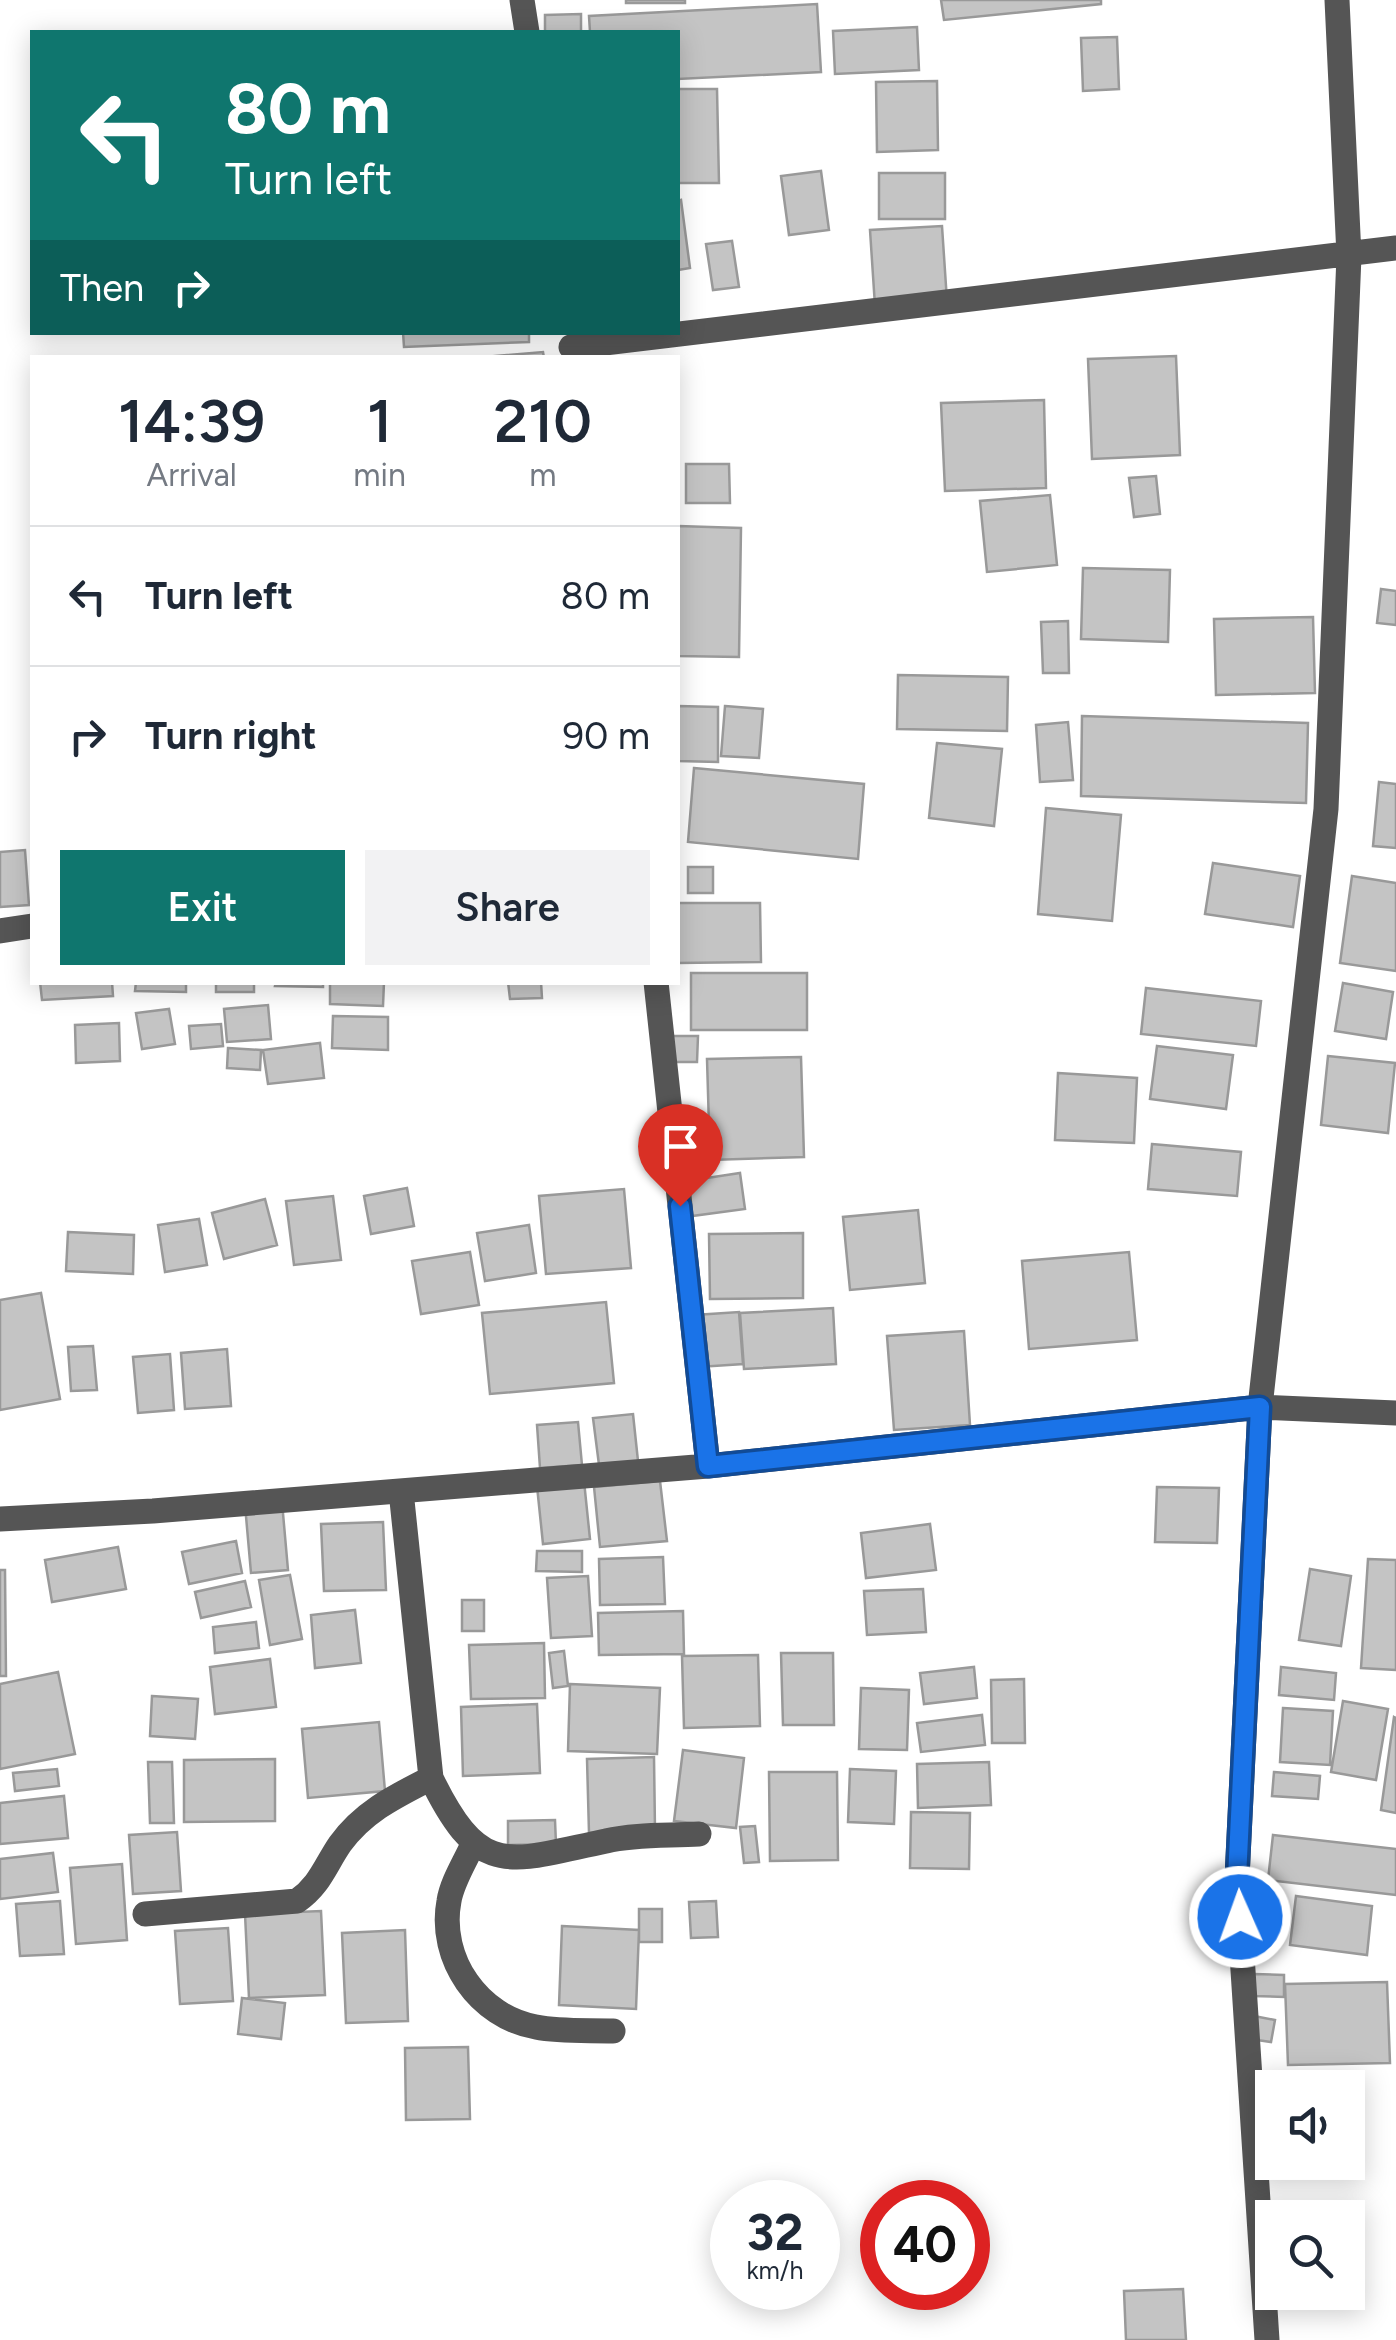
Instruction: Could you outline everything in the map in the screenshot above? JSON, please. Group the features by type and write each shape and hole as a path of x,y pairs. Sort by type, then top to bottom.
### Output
{"street":[{"path":"522,0 527,30"},
{"path":"1268,2340 1237,1878 1260,1407 1326,809 1348,256 1336,0"},
{"path":"680,333 1396,248"},
{"path":"571,346 666,335"},
{"path":"0,932 30,926"},
{"path":"656,985 708,1466"},
{"path":"0,1519 708,1466 1260,1407 1396,1413"},
{"path":"400,1491 431,1778 451,1819 473,1844 505,1859 537,1859 610,1840 699,1834"},
{"path":"145,1914 297,1901 314,1889 342,1841 369,1811 431,1778"},
{"path":"473,1844 448,1899 448,1926 460,1973 476,1997 507,2018 537,2028 613,2031"}],"building":[{"path":"685,0 685,3 626,3"},
{"path":"941,0 1101,0 1101,4 944,20"},
{"path":"817,4 821,72 680,79 680,30 590,30 589,16"},
{"path":"581,14 581,30 545,30 545,15"},
{"path":"917,27 919,70 835,74 833,31"},
{"path":"1117,37 1119,89 1083,91 1081,38"},
{"path":"937,81 938,150 877,152 876,82"},
{"path":"680,89 717,89 719,183 680,183"},
{"path":"821,171 829,230 789,235 781,176"},
{"path":"879,173 945,173 945,219 879,219"},
{"path":"680,200 690,268 680,270"},
{"path":"942,226 947,301 875,306 870,230"},
{"path":"732,241 739,287 713,290 706,244"},
{"path":"403,335 529,335 529,342 404,347"},
{"path":"1176,356 1180,455 1092,459 1088,359"},
{"path":"1044,400 1046,488 945,491 941,403"},
{"path":"686,464 729,464 730,503 686,503"},
{"path":"1156,476 1160,514 1134,517 1129,478"},
{"path":"1050,495 1057,565 987,572 980,501"},
{"path":"680,526 741,528 739,657 680,656"},
{"path":"1083,568 1170,570 1168,642 1081,639"},
{"path":"1381,589 1396,591 1396,625 1377,623"},
{"path":"1313,617 1315,693 1216,695 1214,619"},
{"path":"1068,621 1069,673 1043,673 1041,622"},
{"path":"898,675 1008,677 1007,731 897,729"},
{"path":"680,706 718,707 718,762 680,761"},
{"path":"725,706 763,709 759,758 721,756"},
{"path":"1082,716 1308,723 1306,803 1081,796"},
{"path":"1068,722 1073,780 1040,782 1036,725"},
{"path":"937,743 1002,749 994,826 929,818"},
{"path":"694,768 864,784 858,859 688,842"},
{"path":"1379,782 1396,784 1396,848 1373,846"},
{"path":"1046,808 1121,815 1112,921 1038,914"},
{"path":"25,850 29,905 0,907 0,852"},
{"path":"1213,863 1300,876 1293,927 1205,914"},
{"path":"688,867 713,867 713,893 688,893"},
{"path":"1352,876 1396,883 1396,971 1340,963"},
{"path":"680,903 760,903 761,962 680,963"},
{"path":"691,973 807,973 807,1030 691,1030"},
{"path":"1343,983 1393,992 1386,1039 1335,1031"},
{"path":"40,985 112,985 113,996 42,1000"},
{"path":"136,985 186,985 186,992 135,991"},
{"path":"216,985 254,985 254,992 216,992"},
{"path":"323,985 323,987 275,986"},
{"path":"330,985 384,985 383,1006 330,1004"},
{"path":"508,985 541,985 542,998 510,999"},
{"path":"1146,988 1261,1001 1256,1046 1141,1034"},
{"path":"268,1005 271,1039 227,1042 224,1009"},
{"path":"169,1009 175,1044 142,1049 136,1013"},
{"path":"333,1016 388,1017 388,1050 332,1048"},
{"path":"119,1023 120,1061 76,1063 75,1025"},
{"path":"221,1024 223,1046 191,1049 189,1026"},
{"path":"670,1036 698,1036 697,1062 670,1062"},
{"path":"320,1043 324,1078 268,1084 263,1050"},
{"path":"1157,1046 1233,1055 1226,1109 1150,1099"},
{"path":"228,1048 261,1050 260,1070 227,1068"},
{"path":"1328,1056 1395,1063 1388,1133 1321,1125"},
{"path":"801,1057 804,1157 710,1160 707,1059"},
{"path":"1058,1073 1137,1078 1134,1143 1055,1140"},
{"path":"1152,1144 1241,1152 1237,1196 1148,1189"},
{"path":"740,1173 745,1209 692,1216 687,1181"},
{"path":"407,1188 414,1226 371,1234 364,1196"},
{"path":"624,1189 631,1268 546,1274 539,1196"},
{"path":"333,1196 341,1260 294,1265 286,1201"},
{"path":"265,1199 277,1245 224,1259 212,1213"},
{"path":"918,1210 925,1283 850,1290 843,1217"},
{"path":"199,1219 207,1265 165,1272 158,1225"},
{"path":"529,1225 536,1273 485,1281 477,1233"},
{"path":"68,1232 134,1235 133,1274 66,1271"},
{"path":"803,1233 803,1298 710,1299 709,1234"},
{"path":"470,1252 479,1305 421,1314 412,1261"},
{"path":"1129,1252 1137,1340 1029,1349 1022,1261"},
{"path":"41,1293 60,1399 0,1410 0,1300"},
{"path":"606,1302 614,1383 490,1394 482,1313"},
{"path":"833,1308 836,1364 744,1369 740,1313"},
{"path":"739,1312 743,1364 699,1367 695,1315"},
{"path":"964,1331 970,1425 894,1430 887,1336"},
{"path":"93,1346 97,1390 71,1391 68,1347"},
{"path":"227,1349 231,1406 185,1409 181,1353"},
{"path":"170,1354 174,1410 138,1413 133,1357"},
{"path":"633,1414 638,1461 599,1465 593,1418"},
{"path":"578,1422 582,1465 540,1468 537,1425"},
{"path":"584,1481 590,1539 543,1544 537,1486"},
{"path":"660,1481 667,1541 600,1547 594,1487"},
{"path":"1157,1487 1219,1488 1217,1543 1155,1542"},
{"path":"282,1502 288,1570 251,1573 245,1505"},
{"path":"383,1522 386,1590 324,1591 321,1524"},
{"path":"930,1524 936,1570 866,1578 861,1533"},
{"path":"236,1541 242,1573 189,1584 182,1552"},
{"path":"118,1547 126,1589 52,1602 45,1560"},
{"path":"537,1551 582,1551 582,1572 536,1571"},
{"path":"663,1557 665,1604 600,1605 599,1559"},
{"path":"1368,1559 1396,1560 1396,1670 1361,1668"},
{"path":"1310,1569 1351,1576 1341,1646 1299,1640"},
{"path":"0,1570 5,1570 6,1676 0,1676"},
{"path":"290,1575 302,1639 270,1645 259,1580"},
{"path":"588,1576 592,1636 551,1638 547,1578"},
{"path":"245,1581 251,1607 201,1618 195,1592"},
{"path":"923,1589 926,1632 867,1635 864,1591"},
{"path":"462,1600 484,1600 484,1631 462,1631"},
{"path":"355,1610 361,1663 315,1668 311,1615"},
{"path":"683,1611 684,1654 599,1655 598,1613"},
{"path":"256,1622 259,1648 215,1653 213,1627"},
{"path":"544,1643 545,1698 471,1699 469,1645"},
{"path":"564,1651 568,1686 553,1688 549,1653"},
{"path":"781,1653 833,1653 834,1725 783,1725"},
{"path":"758,1655 760,1726 684,1728 682,1656"},
{"path":"270,1659 276,1707 215,1714 210,1667"},
{"path":"974,1667 977,1698 924,1704 920,1673"},
{"path":"1281,1667 1336,1673 1334,1700 1279,1695"},
{"path":"58,1672 75,1754 0,1769 0,1684"},
{"path":"1024,1679 1025,1743 992,1743 991,1680"},
{"path":"570,1684 660,1688 657,1754 568,1751"},
{"path":"861,1688 909,1690 907,1750 859,1749"},
{"path":"152,1696 198,1699 195,1739 150,1736"},
{"path":"1343,1701 1388,1709 1376,1780 1331,1772"},
{"path":"537,1704 540,1773 463,1776 461,1707"},
{"path":"1283,1708 1333,1711 1330,1765 1280,1762"},
{"path":"982,1715 985,1745 921,1752 917,1723"},
{"path":"1396,1718 1396,1813 1381,1810"},
{"path":"379,1722 385,1791 308,1798 302,1729"},
{"path":"683,1750 744,1758 736,1828 674,1821"},
{"path":"654,1757 655,1831 589,1833 587,1759"},
{"path":"275,1759 275,1821 184,1822 184,1760"},
{"path":"148,1762 172,1762 174,1823 150,1823"},
{"path":"989,1762 991,1805 918,1808 917,1764"},
{"path":"57,1769 59,1786 15,1791 13,1773"},
{"path":"850,1769 896,1771 894,1824 848,1822"},
{"path":"769,1772 837,1772 838,1860 770,1861"},
{"path":"1274,1772 1320,1776 1318,1799 1272,1796"},
{"path":"64,1796 68,1838 0,1844 0,1803"},
{"path":"911,1812 970,1813 969,1869 910,1868"},
{"path":"555,1820 556,1844 508,1845 508,1821"},
{"path":"755,1826 759,1862 744,1863 740,1827"},
{"path":"177,1832 181,1891 133,1894 129,1835"},
{"path":"1273,1835 1396,1849 1396,1895 1268,1880"},
{"path":"53,1853 58,1892 0,1899 0,1859"},
{"path":"122,1864 127,1940 76,1944 70,1868"},
{"path":"1296,1896 1372,1906 1367,1955 1290,1945"},
{"path":"60,1901 64,1954 20,1956 16,1904"},
{"path":"716,1901 718,1937 691,1938 689,1902"},
{"path":"639,1909 662,1909 662,1942 639,1942"},
{"path":"321,1911 325,1995 249,1998 245,1914"},
{"path":"562,1926 639,1930 636,2009 559,2005"},
{"path":"228,1928 233,2001 180,2004 175,1931"},
{"path":"405,1930 408,2021 346,2023 342,1933"},
{"path":"1254,1974 1284,1975 1284,1997 1253,1996"},
{"path":"1387,1982 1390,2063 1288,2065 1285,1984"},
{"path":"242,1998 285,2003 281,2039 238,2034"},
{"path":"1254,2016 1275,2020 1271,2042 1250,2039"},
{"path":"468,2047 470,2119 406,2120 405,2048"},
{"path":"1183,2289 1186,2340 1126,2340 1124,2291"}],"route":[{"path":"680,1206 708,1466 1260,1407 1237,1878 1240,1917"}]}
